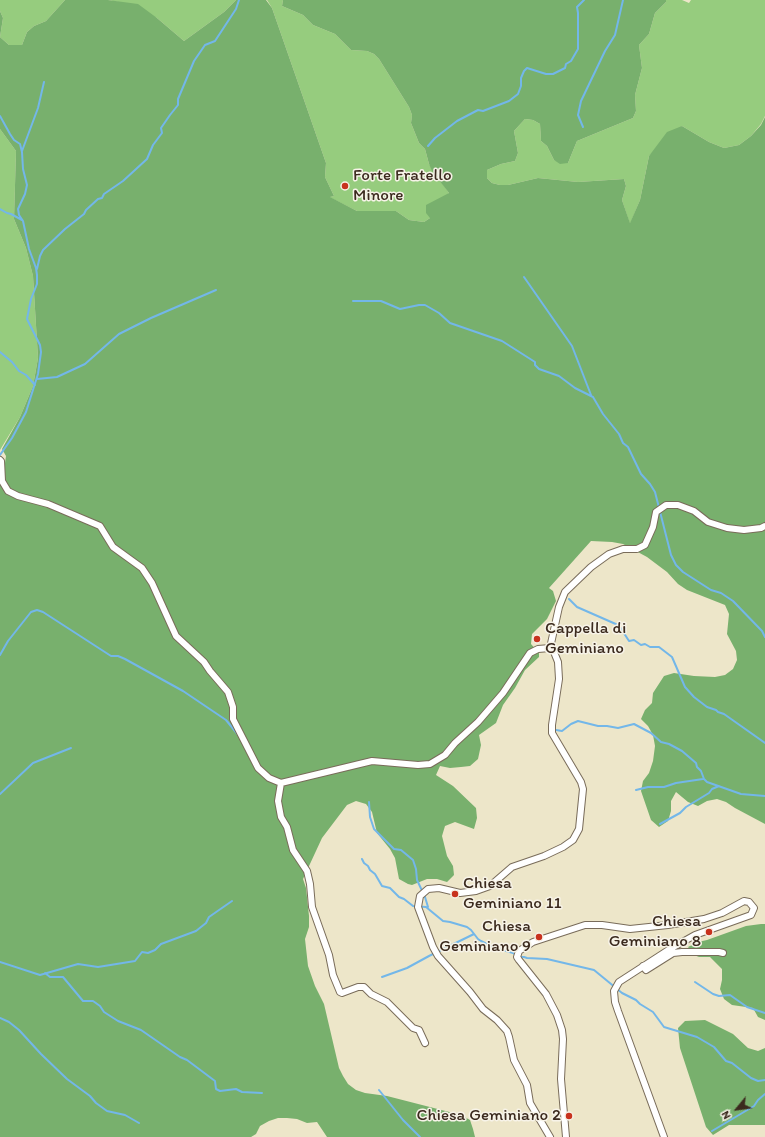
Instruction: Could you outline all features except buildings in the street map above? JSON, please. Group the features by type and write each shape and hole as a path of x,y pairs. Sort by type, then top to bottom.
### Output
{"street":[{"path":"0,460 2,481 8,491 18,496 48,504 100,526 113,547 142,568 152,583 176,636 204,662 228,692 237,727 258,768 269,778 280,783 372,761 418,765 430,764 445,755 478,722 503,693 530,653 538,649 550,648"},
{"path":"550,648 559,607 565,592 609,554 623,549 637,549 645,545 654,527 656,512 666,505 678,505 694,512 708,522 727,528 744,530 761,528 765,526"},
{"path":"550,648 554,652 558,662 559,679 552,734 581,782 583,789 579,829 573,840 563,847 544,856 512,867 484,889 460,893 433,888 423,892 418,901 418,907 433,947 438,956 483,1008 497,1020 506,1031 509,1037 514,1060 527,1085 530,1103 550,1137"},
{"path":"280,783 278,801 281,816 287,828 293,850 307,871 312,907 329,955 333,975 340,992 342,993 358,987 364,987 371,994 388,1002 413,1028 419,1030 425,1043"},
{"path":"566,1137 561,1079 562,1030 557,1015 546,994 518,960 517,957 519,951 533,942 585,924 630,929 668,925 704,919 722,914 744,901 749,902 753,905 754,911 751,915 695,935 619,982 614,991 618,1011 664,1137"},
{"path":"643,966 646,970 673,953 723,953 714,957"}],"green space":[{"path":"0,0 65,0 46,21 34,26 27,32 22,45 9,45 0,37 3,18 0,11"},
{"path":"65,0 108,0 138,4 184,41 224,12 236,0 266,0 272,8 326,163 325,177 334,196 330,197 357,211 396,211 409,220 424,222 430,218 426,213 426,205 449,193 432,171 425,149 419,143 411,123 412,115 409,107 379,59 374,54 367,51 351,50 335,34 313,25 303,15 282,6 283,0 666,0 666,2 655,13 649,34 639,45 642,68 635,95 636,111 633,118 577,141 568,163 560,164 554,160 547,146 541,141 540,124 533,120 525,119 514,131 518,153 515,161 501,164 487,170 487,178 492,183 500,185 508,185 538,178 578,182 624,179 626,186 622,200 630,223 640,200 649,156 667,132 682,126 709,142 724,148 739,145 751,136 761,125 765,117 765,824 726,802 717,799 707,801 698,806 688,802 676,792 671,801 671,811 668,821 659,827 651,820 641,791 643,781 649,773 653,761 655,746 653,735 648,726 641,719 645,710 652,703 653,693 664,676 674,673 715,677 725,675 733,669 737,660 736,651 727,634 729,614 725,605 687,590 647,557 623,544 591,541 549,588 553,591 556,601 547,619 532,634 531,644 539,653 539,657 525,670 503,705 496,723 479,735 481,745 478,759 470,766 450,768 440,766 436,775 453,786 476,808 477,818 474,829 455,822 445,826 442,836 447,856 453,866 454,875 447,882 437,879 427,879 412,885 399,879 395,858 390,849 377,833 372,812 366,804 356,801 347,805 322,838 303,879 306,888 309,916 309,927 305,939 308,966 315,986 324,1004 339,1068 348,1084 356,1090 365,1093 387,1096 461,1115 470,1120 475,1137 327,1137 317,1122 307,1123 297,1119 278,1118 260,1126 256,1134 251,1137 0,1137 0,468 5,463 6,456 2,449 20,417 33,386 38,358 33,276 26,248 14,219 16,151 0,129 0,37 9,45 22,45 27,32 34,26 46,21"},
{"path":"108,0 236,0 224,12 184,41 157,18 118,2"},
{"path":"267,0 283,0 282,6 303,15 313,25 335,34 351,50 367,51 374,54 379,59 409,107 412,115 411,123 419,143 425,149 429,164 449,193 430,218 424,222 409,220 396,211 357,211 329,197 334,196 325,177 326,163 272,8"},
{"path":"666,0 682,0 689,3 691,0 765,0 765,116 761,124 751,136 739,145 724,148 709,142 682,126 649,156 640,200 630,224 622,200 626,186 624,179 578,182 538,178 508,185 492,183 487,178 487,170 501,164 515,161 518,153 514,131 525,119 533,120 540,124 541,141 547,146 554,160 568,163 577,141 633,118 636,111 635,95 642,68 639,45 649,34 655,13 666,2"},
{"path":"0,11 3,18 0,37"},
{"path":"0,129 16,151 14,219 26,248 33,276 38,358 33,386 20,417 0,450"},
{"path":"765,924 765,1020 758,1017 753,1008 732,1005 724,999 720,989 722,969 710,957 699,957 694,955 688,947 698,942 746,926"},
{"path":"705,1020 733,1034 748,1048 758,1051 765,1048 765,1125 729,1125 713,1135 706,1127 680,1048 678,1028 685,1021"}],"waterway":[{"path":"37,269 43,250 65,229 84,214 86,210 98,199 102,198 104,194 123,181 147,159 153,145 162,133 161,128 178,105 178,99 194,61 205,45 215,41 236,9 239,0"},
{"path":"428,146 435,138 457,121 478,110 483,111 509,101 518,94 521,86 521,78 527,68 546,74 553,74 565,68 566,64 571,61 578,49 577,7 584,0"},
{"path":"583,127 578,115 581,101 605,51 615,35 623,0"},
{"path":"22,151 38,108 44,82"},
{"path":"0,116 14,140 20,144 22,152 23,169 27,185 25,194 18,209 19,215 23,221 29,249 37,275 37,284 31,299 27,319 40,345 41,352 38,374 26,412 12,438 0,455"},
{"path":"0,209 22,220"},
{"path":"524,277 572,346 591,395"},
{"path":"37,379 57,377 85,364 119,334 151,318 216,290"},
{"path":"353,301 381,301 400,309 425,305 439,313 450,323 502,341 535,362 535,365 539,369 559,376 575,388 593,397 603,414 619,434 623,443 628,447 641,474 655,492 671,555 676,565 683,572 711,590 721,593 733,601 762,631 765,637"},
{"path":"0,352 35,385"},
{"path":"569,599 577,607 618,625 629,641 634,640 641,645 645,644 650,647 659,647 672,657 685,687 694,697 707,707 724,714 765,743"},
{"path":"0,655 8,641 31,612 37,610 43,612 111,656 118,656 125,659 183,691 226,720 239,736"},
{"path":"556,730 562,731 578,721 598,726 618,728 634,724 651,733 661,742 669,744 682,751 696,763 707,782 741,794 765,796"},
{"path":"0,794 33,763 71,748"},
{"path":"636,790 648,787 664,787 676,783 703,779"},
{"path":"660,824 680,813 686,807 709,793 712,789 719,786"},
{"path":"369,802 370,817 374,829 394,849 401,850 413,860 417,880 428,907"},
{"path":"362,859 375,874 382,886 390,888 399,897 413,906 426,907 443,921 467,927 481,941 493,947 513,953 519,957 547,959 594,970 622,993 636,1000 653,1012 664,1027 697,1037 714,1047 726,1061 732,1063 751,1078 758,1081 765,1080"},
{"path":"0,962 40,975 78,964 98,967 135,961 142,952 148,953 155,950 161,944 196,931 206,923 209,917 232,901"},
{"path":"382,977 407,968 474,934"},
{"path":"45,973 50,977 63,977 83,1001 93,1001 100,1006 104,1012 118,1021 141,1030 180,1057 187,1060 215,1081 216,1089 220,1091 236,1089 242,1092 262,1093"},
{"path":"695,982 713,994 719,996 730,995 747,1007 765,1013"},
{"path":"0,1018 9,1022 19,1030 67,1079 90,1096 96,1103 107,1111 125,1115 139,1123"},
{"path":"379,1090 403,1120 420,1137"},
{"path":"712,1131 754,1106 765,1094"}],"place":[{"name":"Forte Fratello Minore","path":"345,186"},
{"name":"Cappella di Geminiano","path":"537,639"},
{"name":"Chiesa Geminiano 11","path":"455,894"},
{"name":"Chiesa Geminiano 8","path":"709,932"},
{"name":"Chiesa Geminiano 9","path":"539,937"},
{"name":"Chiesa Geminiano 2","path":"569,1116"}]}
